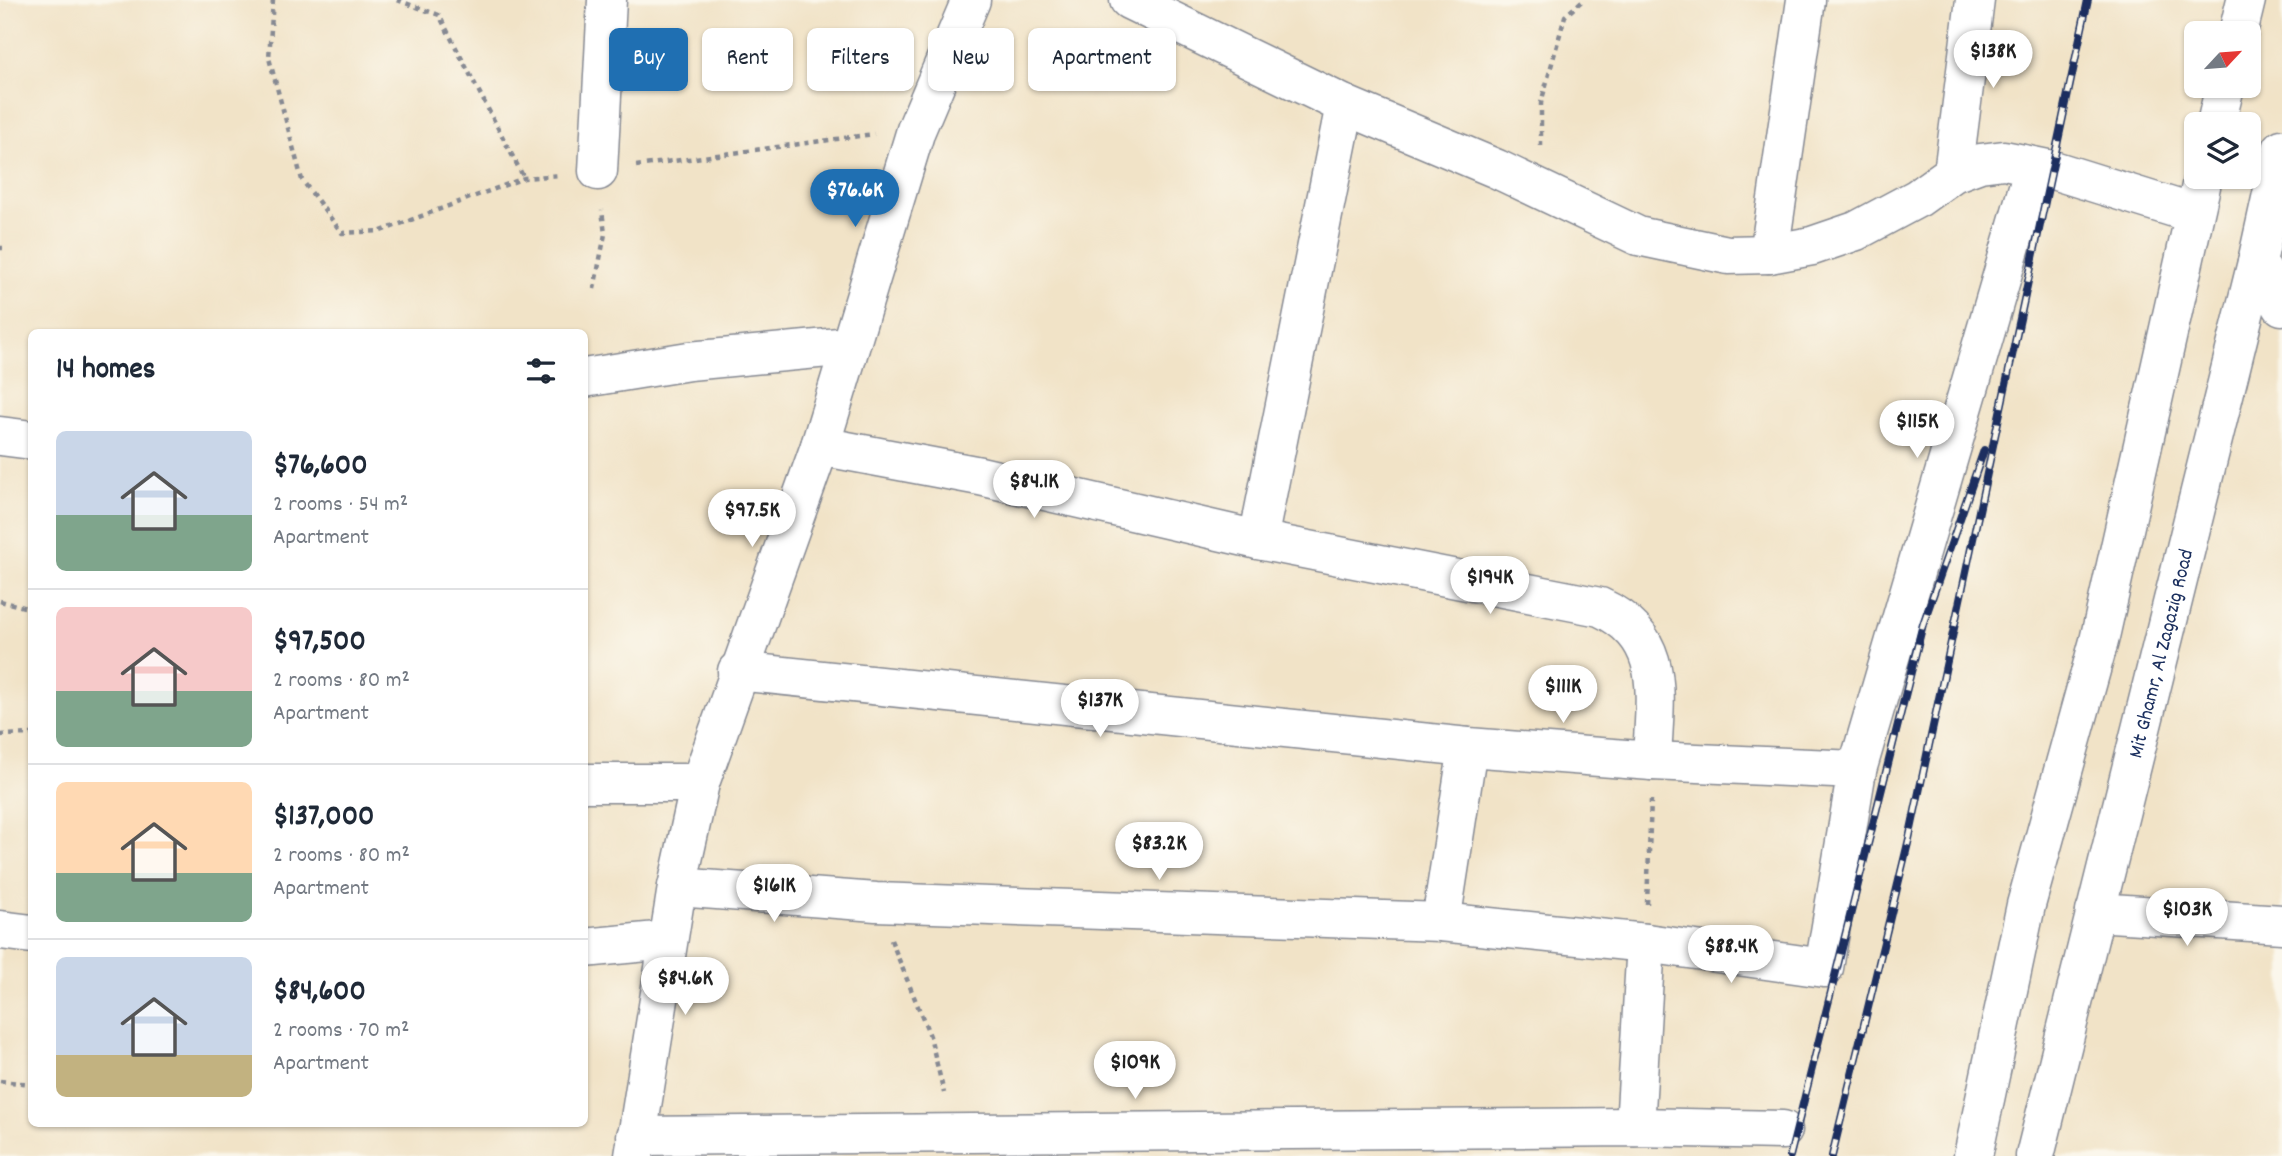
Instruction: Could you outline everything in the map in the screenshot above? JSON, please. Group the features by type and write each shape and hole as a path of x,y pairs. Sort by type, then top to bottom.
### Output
{"main road":[{"path":"598,171 607,0"},
{"path":"971,0 916,130 820,446 737,671 700,783 677,887 635,1146 953,1132 1635,1127 1783,1130"},
{"path":"1129,0 1345,105 1540,189 1638,236 1728,255 1769,254 1812,247 1856,231 1918,198 1953,173 1980,163 2004,160 2194,214"},
{"path":"1769,254 1806,0"},
{"path":"1953,173 1975,0"},
{"path":"2241,21 2246,0"},
{"path":"1258,540 1345,105"},
{"name":"Mit Ghamr, Al Zagazig Road","path":"2035,1156 2257,262 2276,198 2282,149"},
{"path":"677,887 876,902 1441,922 1646,943 1824,968 1857,770 2034,167"},
{"path":"1973,1156 2026,905 2099,641 2200,189"},
{"path":"2257,262 2282,306"},
{"path":"588,377 689,361 850,346"},
{"path":"0,436 28,440"},
{"path":"820,446 980,476 1258,540 1600,607 1623,618 1642,640 1655,671 1652,761"},
{"path":"737,671 1468,747 1652,761 1857,770"},
{"path":"1441,922 1468,747"},
{"path":"588,783 700,783"},
{"path":"2095,912 2282,924"},
{"path":"0,930 28,934"},
{"path":"588,948 668,940"},
{"path":"1635,1127 1646,943"}],"path":[{"path":"273,0 269,58 302,180 342,233 381,231 524,178 439,15 397,0"},
{"path":"1540,189 1542,103 1565,16 1583,0"},
{"path":"594,289 604,234 598,171 793,143 916,130"},
{"path":"0,601 28,608"},
{"path":"0,736 28,734"},
{"path":"1646,943 1652,761"},
{"path":"876,902 930,1036 953,1132"},
{"path":"0,1081 28,1084"}],"railway":[{"path":"1832,1156 1909,839 2088,0"},
{"path":"1790,1156 1923,624 1984,450"}]}
